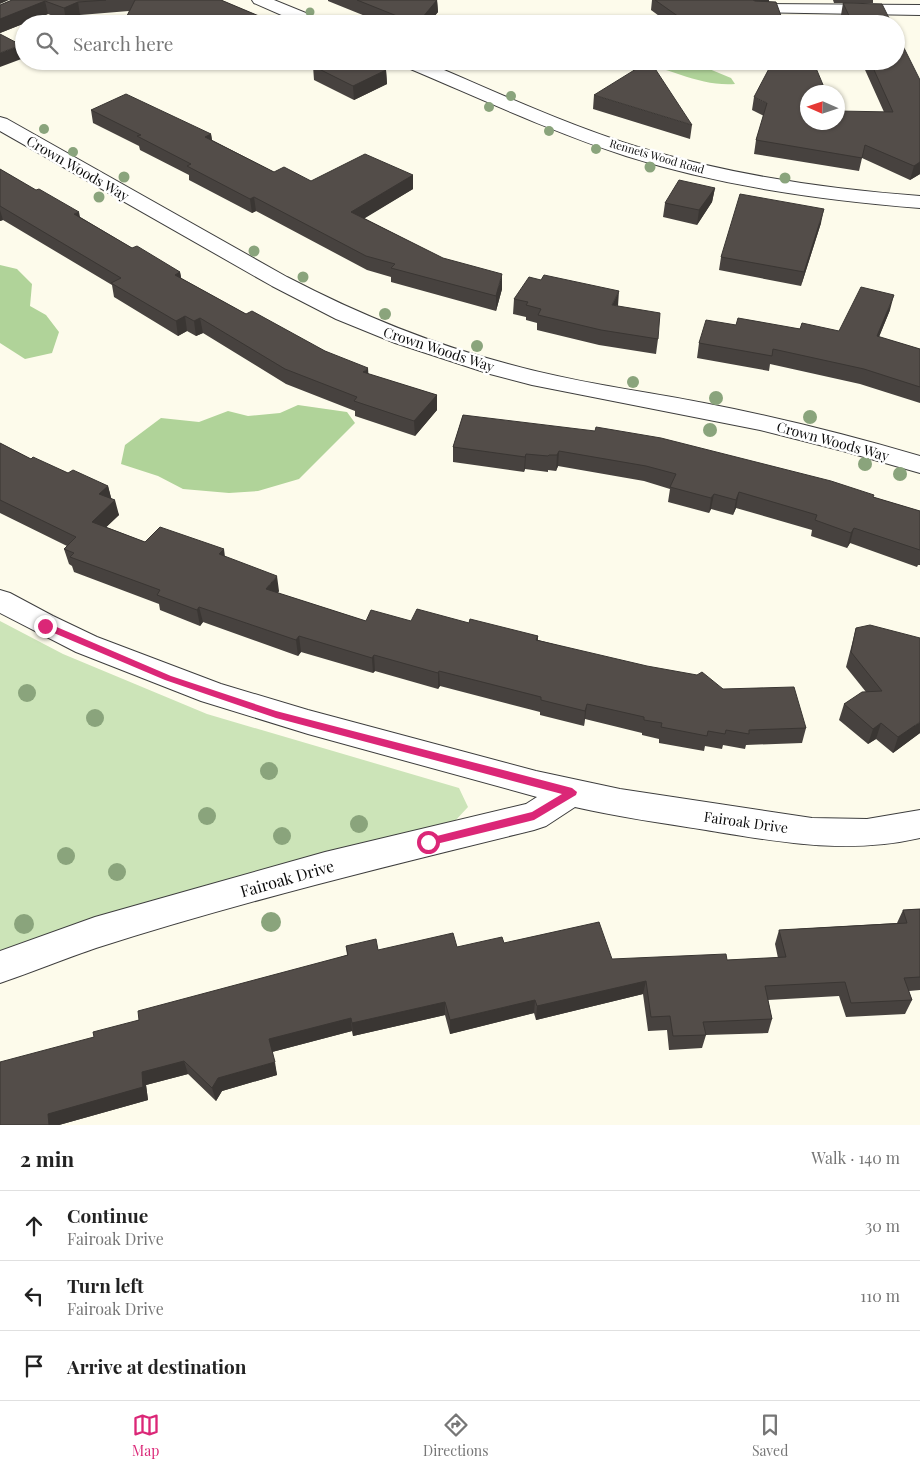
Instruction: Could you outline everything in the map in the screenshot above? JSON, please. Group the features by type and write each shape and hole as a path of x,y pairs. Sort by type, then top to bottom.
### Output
{"street":[{"path":"260,0 296,15"},
{"path":"918,0 920,4"},
{"path":"759,10 920,10"},
{"name":"Rennets Wood Road","path":"429,70 594,138 663,160 744,179 800,189 920,202"},
{"name":"Crown Woods Way","path":"0,123 317,301 366,324 422,345 468,360 548,381 601,393 739,417 834,440 920,465"},
{"name":"Fairoak Drive","path":"0,600 27,617 98,650 192,686 276,714 572,792 662,810 787,829 842,832 881,831 920,824"},
{"name":"Fairoak Drive","path":"0,967 95,933 194,904 325,867 534,816 572,792"}],"green space":[{"path":"665,70 712,70 731,78 735,84 710,83"},
{"path":"0,265 17,269 32,284 30,306 46,315 59,332 52,353 25,359 0,343"},
{"path":"298,405 347,412 355,423 299,479 258,491 229,493 183,489 158,476 121,464 125,445 161,418 199,422 228,411 248,416 280,413"},
{"path":"0,621 63,654 207,714 459,788 468,807 454,822 0,956"}],"building":[{"path":"12,0 106,0 78,2 64,8 45,1 0,19 0,5"},
{"path":"135,0 221,0 257,15 128,15"},
{"path":"357,0 437,0 424,15 394,15"},
{"path":"655,0 753,0 776,2 781,15 676,15"},
{"path":"843,3 882,4 888,15 849,15"},
{"path":"0,34 15,42 15,47 0,53"},
{"path":"905,50 920,80 920,162 914,166 865,145 862,158 756,140 767,103 754,97 768,70 817,70 823,85 800,85 800,130 845,130 845,111 893,112 874,70 905,70"},
{"path":"321,70 386,70 353,86"},
{"path":"634,70 656,70 692,125 594,95"},
{"path":"126,94 211,134 205,137 274,172 284,167 311,181 365,154 413,175 351,212 443,258 502,274 496,296 391,268 395,264 366,256 254,197 250,199 187,166 191,164 137,136 141,135 91,110"},
{"path":"0,169 79,212 74,214 132,248 137,246 180,272 175,275 246,314 252,311 325,351 368,368 363,372 437,395 414,421 354,401 357,397 285,369 200,318 194,321 185,316 176,321 111,283 121,278 0,206"},
{"path":"679,180 715,188 699,210 665,203"},
{"path":"740,194 824,209 804,272 721,257"},
{"path":"544,275 619,291 612,305 660,313 658,339 601,330 538,315 541,309 526,305 528,302 514,299 529,277 541,280"},
{"path":"861,287 894,295 877,336 920,349 920,387 864,369 773,349 772,356 699,343 706,320 736,325 738,318 800,329 802,323 839,331"},
{"path":"463,415 595,431 596,427 661,438 831,481 874,495 873,497 920,511 920,550 854,528 851,533 815,520 817,515 739,492 736,500 714,494 711,498 670,487 676,474 646,466 559,451 557,455 526,454 525,457 453,447"},
{"path":"0,443 31,459 33,457 68,473 73,470 108,486 99,494 115,500 92,522 145,542 160,527 224,549 219,554 277,576 266,589 366,621 371,610 411,621 417,609 469,623 470,619 538,636 536,640 647,666 697,675 702,672 723,689 794,687 806,728 749,730 749,734 726,730 725,734 708,731 707,736 661,727 662,723 644,720 644,717 587,704 585,711 541,700 541,697 439,671 438,673 374,655 372,658 299,636 296,640 199,607 197,610 157,595 160,590 70,557 74,553 64,549 76,537 0,500"},
{"path":"870,625 920,638 920,722 898,737 881,723 873,729 844,704 862,692 882,691 851,652 856,628"},
{"path":"920,909 920,977 904,978 912,1000 851,1003 845,982 765,986 772,1019 703,1022 706,1035 673,1036 670,1016 651,1017 646,981 537,1006 535,1000 450,1020 445,1002 352,1023 351,1018 269,1039 275,1062 218,1078 212,1088 184,1061 142,1072 143,1087 48,1114 49,1125 0,1125 0,1062 94,1037 93,1032 139,1020 138,1011 348,955 346,946 376,939 378,950 453,933 457,947 502,937 504,943 599,922 612,959 726,954 727,960 786,957 779,930 907,923 903,910"}],"route":[{"path":"45,626 168,678 276,714 572,792 534,816 428,842"}]}
